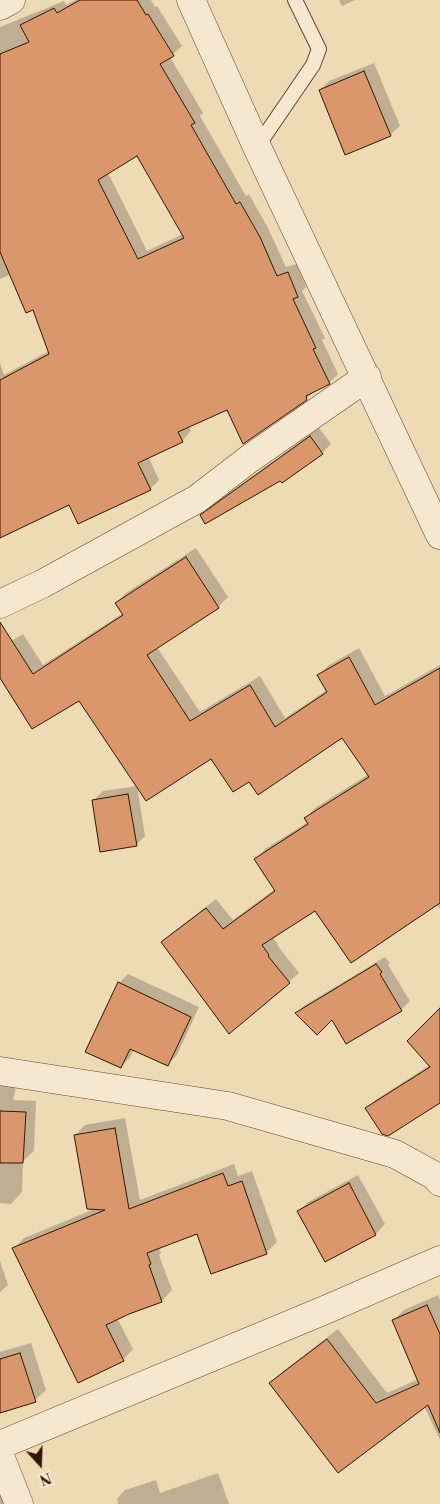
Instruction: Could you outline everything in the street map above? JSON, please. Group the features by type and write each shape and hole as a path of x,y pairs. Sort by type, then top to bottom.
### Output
{"street":[{"path":"0,6 11,0"},
{"path":"191,0 257,147 440,534"},
{"path":"0,604 42,584 197,499 249,459 367,377"},
{"path":"0,1071 228,1106 395,1154 435,1176 440,1182"},
{"path":"0,1445 440,1260"},
{"path":"0,1456 19,1504"}],"lane":[{"path":"257,147 313,65 319,49 295,0"}],"building":[{"path":"80,0 137,0 146,15 148,14 174,56 160,64 195,123 191,125 236,204 240,202 260,237 277,276 288,272 298,297 293,299 316,348 313,349 330,384 306,396 307,400 243,444 227,410 178,432 183,442 138,463 151,490 78,524 69,505 0,538 0,380 49,354 33,310 26,313 0,252 0,54 29,42 20,25 54,8 57,13","holes":["137,156 184,238 138,259 98,180"]},
{"path":"364,71 391,136 345,155 319,90"},
{"path":"310,436 323,454 282,483 280,481 205,524 200,515"},
{"path":"186,557 219,608 147,655 190,721 250,685 275,727 327,692 317,675 349,657 375,705 440,668 440,903 351,963 315,911 262,945 268,956 290,983 229,1034 161,942 206,908 223,929 275,891 254,859 308,824 304,818 369,777 342,738 258,795 249,782 233,792 211,759 146,801 79,701 32,729 0,678 0,622 33,674 123,615 115,603"},
{"path":"128,794 137,846 100,852 92,800"},
{"path":"376,964 402,1011 346,1044 332,1020 317,1035 295,1013"},
{"path":"118,982 191,1017 168,1066 130,1049 121,1068 85,1052"},
{"path":"440,1008 440,1103 388,1136 382,1134 365,1108 430,1067 407,1041"},
{"path":"0,1111 26,1112 23,1163 0,1163"},
{"path":"115,1128 129,1209 223,1173 228,1186 242,1181 267,1254 211,1274 197,1234 147,1253 151,1264 149,1265 162,1302 106,1325 124,1361 78,1383 12,1248 105,1210 87,1209 74,1135"},
{"path":"349,1183 376,1235 325,1262 297,1211"},
{"path":"427,1305 440,1334 440,1433 428,1405 338,1473 269,1383 327,1339 376,1403 419,1384 392,1320"},
{"path":"20,1353 36,1402 0,1413 0,1359"}]}
